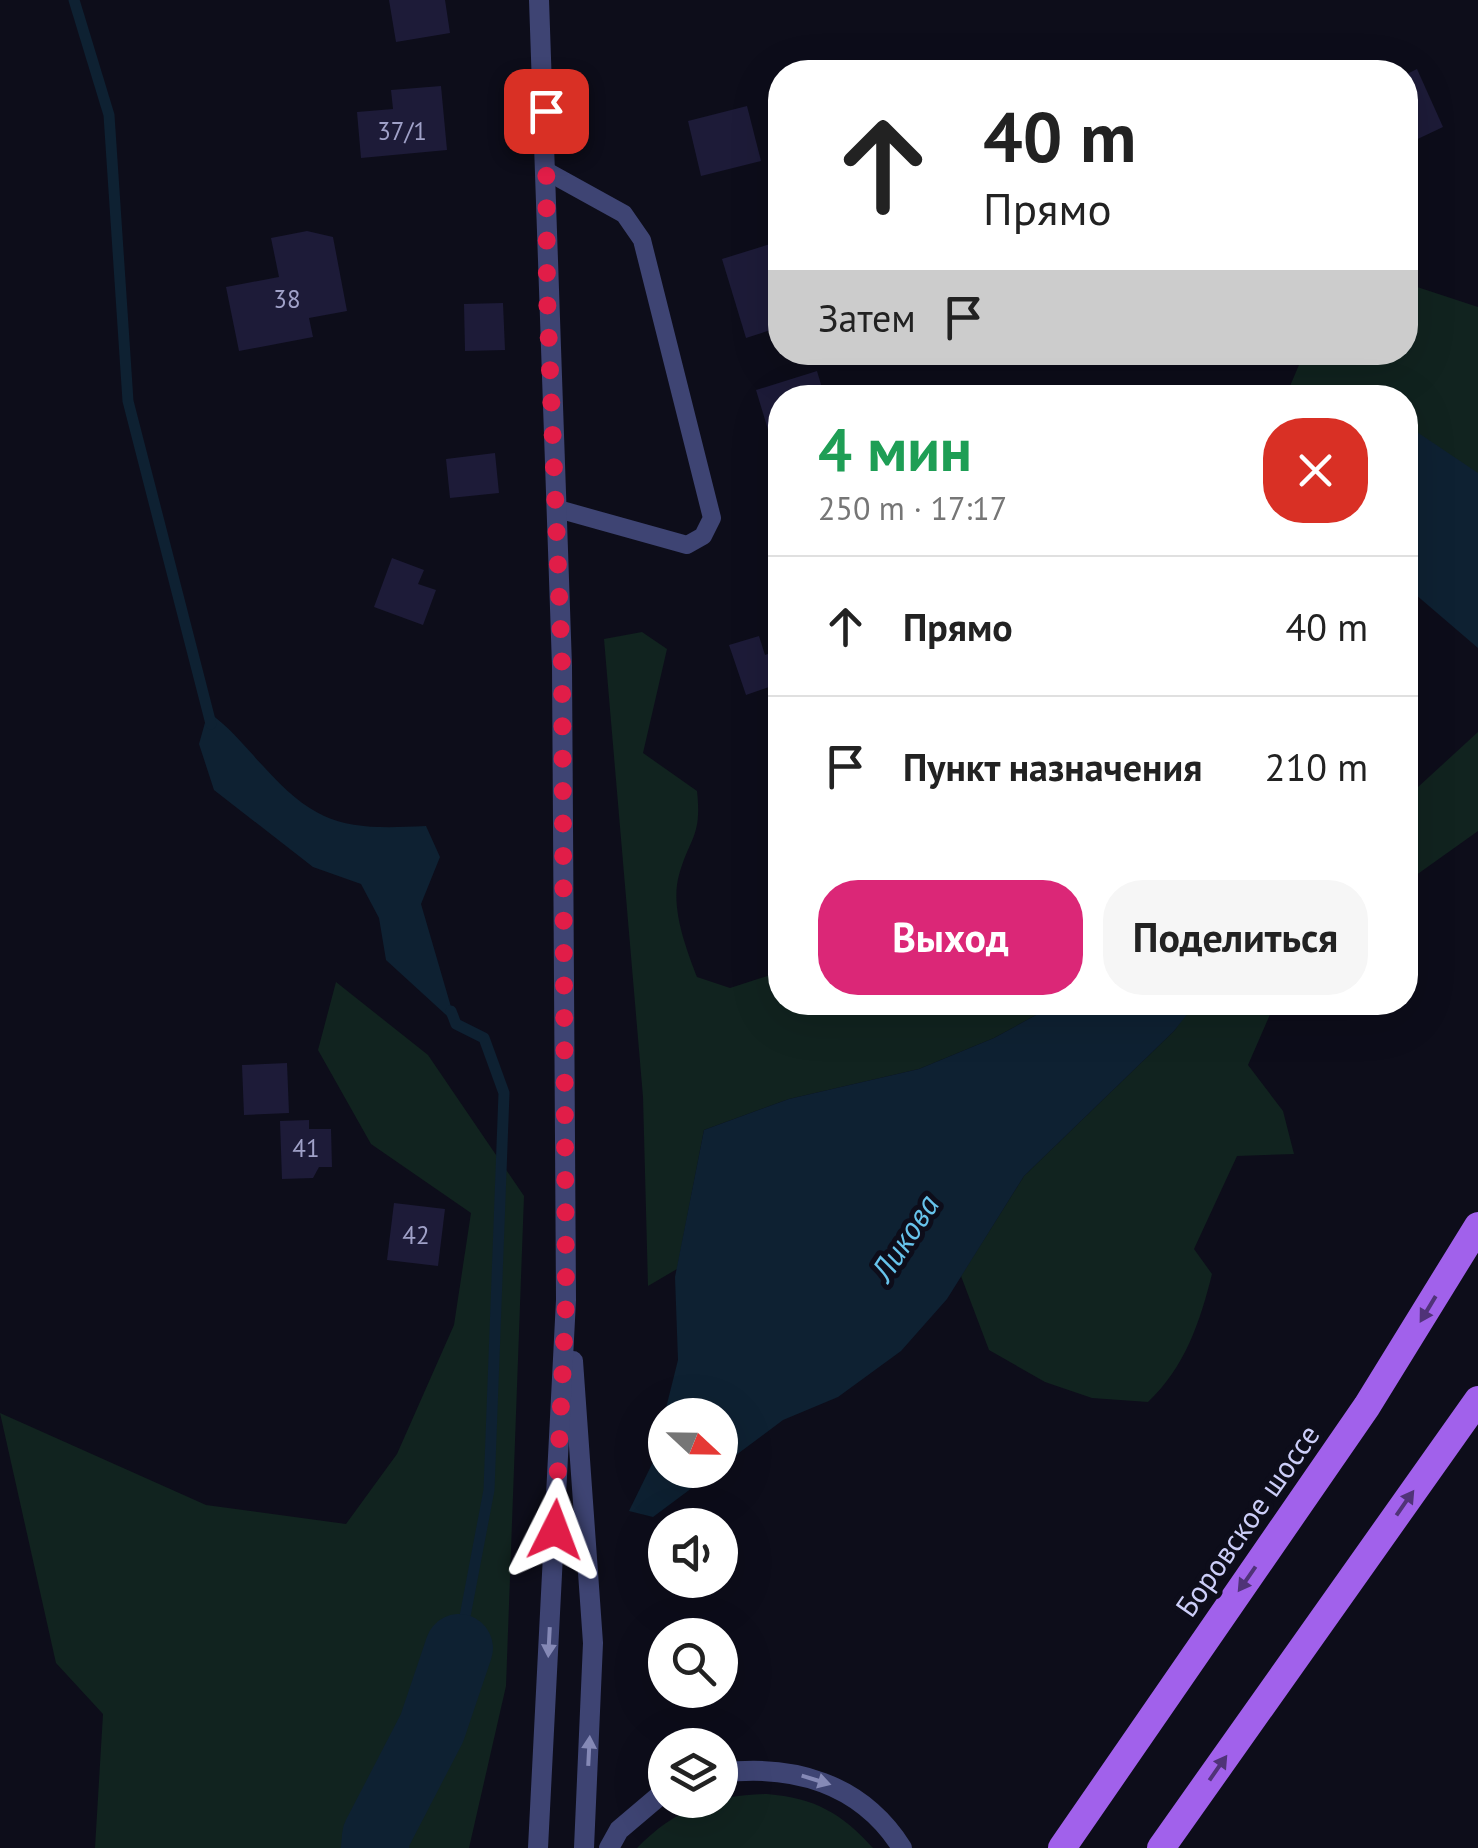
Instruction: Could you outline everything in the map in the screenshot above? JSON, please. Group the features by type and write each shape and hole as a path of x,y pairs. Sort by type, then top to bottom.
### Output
{"main road":[{"name":"Боровское шоссе","path":"1062,1848 1367,1406 1478,1226"},
{"path":"1162,1848 1478,1400"}],"street":[{"path":"538,1848 566,1300 558,509 547,296 548,172 539,0"},
{"path":"566,1300 594,1643 584,1848"},
{"path":"738,1772 780,1771 827,1782 878,1818 902,1848"},
{"path":"609,1848 619,1830 648,1805"}],"lane":[{"path":"548,172 624,214 642,240 712,518 703,536 687,546 558,509"}],"green space":[{"path":"1418,287 1478,307 1478,477 1418,433 1418,385 1290,385 1299,365 1418,365"},
{"path":"642,632 667,649 643,753 697,791 696,828 679,875 676,900 680,927 697,977 730,988 768,976 768,1015 1036,1015 994,1038 919,1069 789,1099 704,1130 677,1269 648,1286 643,1097 604,639"},
{"path":"1478,732 1478,831 1418,874 1418,787"},
{"path":"336,982 428,1055 524,1196 506,1686 469,1848 95,1848 103,1714 56,1663 0,1413 206,1505 346,1524 397,1454 454,1325 471,1213 371,1144 318,1050"},
{"path":"1185,1015 1270,1015 1248,1065 1283,1111 1294,1154 1237,1156 1194,1249 1212,1274 1202,1309 1181,1359 1161,1388 1148,1402 1092,1398 1045,1382 989,1350 961,1276 1024,1176 1174,1031"},
{"path":"767,1794 813,1804 850,1825 873,1848 637,1848 674,1818 738,1818 738,1796"}],"water":[{"path":"1418,433 1478,473 1478,648 1418,597"},
{"path":"208,712 283,787 318,813 355,825 426,826 440,857 421,904 456,1024 386,960 379,918 361,884 313,867 214,790 199,744"},
{"path":"1036,1015 1187,1015 1024,1176 947,1299 901,1351 838,1397 783,1420 738,1454 738,1398 668,1398 678,1360 675,1277 704,1130 789,1099 919,1069 994,1038"},
{"path":"648,1472 648,1488 692,1488 665,1508 648,1508 648,1516 629,1511"}],"building":[{"path":"389,0 445,0 450,33 396,42"},
{"path":"1418,71 1443,127 1418,139"},
{"path":"441,86 447,150 361,158 357,112 393,109 391,90"},
{"path":"747,106 761,161 701,176 688,121"},
{"path":"307,231 333,237 347,311 309,318 313,337 239,351 226,287 279,277 271,238"},
{"path":"768,245 768,331 746,338 722,259"},
{"path":"503,303 505,350 465,351 464,304"},
{"path":"817,371 821,385 772,385"},
{"path":"768,386 768,430 756,390"},
{"path":"495,453 499,493 450,498 446,459"},
{"path":"392,558 424,570 418,584 436,590 423,625 374,607"},
{"path":"759,636 765,655 768,654 768,687 746,695 729,645"},
{"path":"287,1063 289,1113 244,1115 242,1065"},
{"path":"309,1120 309,1129 331,1129 332,1167 319,1167 313,1178 282,1179 280,1121"},
{"path":"394,1203 445,1209 438,1266 387,1260"}],"waterway":[{"path":"74,0 109,115 128,401 211,724"},
{"path":"451,1011 456,1024 484,1038 504,1093 489,1490 459,1648"},
{"name":"Ликова","path":"375,1848 376,1836 432,1728 459,1648"}],"route":[{"path":"546,111 550,211 547,296 562,666 566,1300 555,1530"}]}
